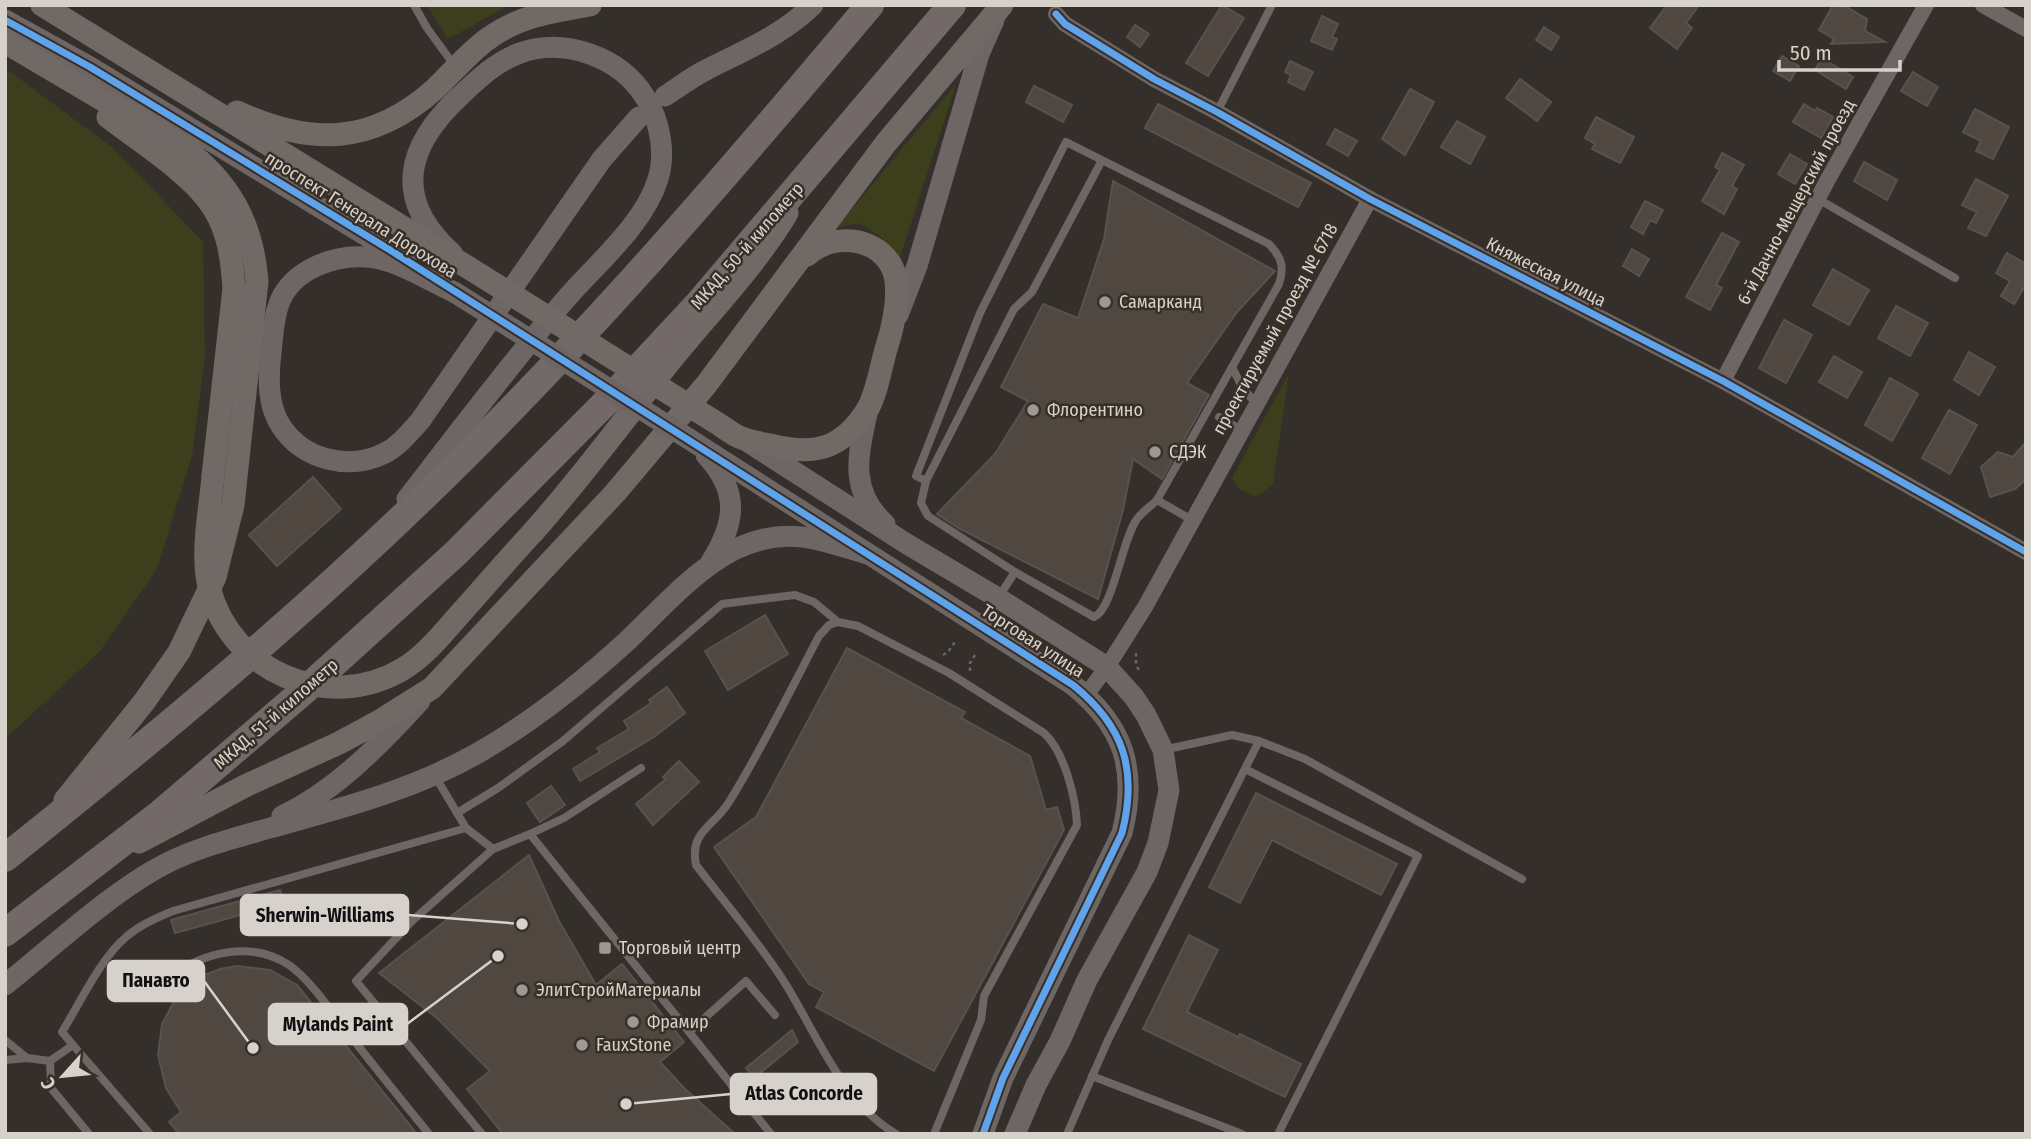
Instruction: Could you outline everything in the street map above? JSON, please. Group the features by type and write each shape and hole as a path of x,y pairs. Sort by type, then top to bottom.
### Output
{"highway":[{"path":"5,858 255,650 366,551 488,433 652,260 870,5"},
{"name":"МКАД, 50-й километр","path":"533,477 699,303 952,5"},
{"name":"МКАД, 51-й километр","path":"5,933 161,813 306,689 456,553 533,477"}],"main road":[{"path":"150,71 250,118 289,131 325,136 359,133 409,109 490,37 516,22 548,12 590,5"},
{"name":"проспект Генерала Дорохова","path":"46,6 712,420"},
{"path":"78,877 163,828 378,723 432,688 615,493 706,385 886,143 1000,8"},
{"path":"5,42 183,147 205,164 236,205 254,254 257,281 233,505 215,577 179,652 144,702 44,827"},
{"path":"42,65 190,181 214,208 224,230 231,257 234,288 213,476 206,567 214,601 221,617 230,633 254,659 284,677 318,686 336,688 371,683 388,677 418,658 573,487 669,363 772,240 816,166"},
{"path":"740,438 795,452 809,451 840,440 868,409 893,327 896,287 891,265 865,244 848,239 815,248 792,269"},
{"name":"Торговая улица","path":"712,420 740,438"}],"street":[{"path":"665,96 705,71 761,44 801,17 813,5"},
{"name":"6-й Дачно-Мещерский проезд","path":"1723,381 1816,202 1926,5"},
{"path":"1983,5 2026,29"},
{"path":"893,327 917,266 979,54 1000,8"},
{"name":"Княжеская улица","path":"1054,10 1065,24 1148,82 1217,112 1370,199 1723,381 2026,552"},
{"name":"проспект Генерала Дорохова","path":"5,20 102,74 390,250 696,444"},
{"path":"366,551 483,400 565,300 638,219 649,201 660,170 660,138 655,116 646,99 624,74 604,60 562,48 541,48 519,53 497,64 472,84 432,125 418,148 414,166 414,189 419,209 428,227 469,268"},
{"path":"454,292 390,262 368,257 348,257 325,263 307,271 293,282 281,298 274,318 268,374 272,405 280,425 292,440 312,454 333,461 353,463 387,452 402,441 420,421 602,159 639,117"},
{"name":"проектируемый проезд № 6718","path":"1086,695 1145,607 1370,199"},
{"path":"868,409 857,458 858,478 863,494 876,516 907,544"},
{"name":"Торговая улица","path":"740,438 1107,667 1134,696 1152,724 1163,750 1168,790 1158,843 1147,872 1087,980 1015,1134"},
{"path":"696,444 714,464 725,484 731,504 731,520 725,539 708,566"},
{"name":"Торговая улица","path":"696,444 1086,695 1115,730 1124,750 1129,779 1128,808 1122,833 1003,1078 983,1134"},
{"path":"5,985 143,877 166,863 235,838 392,793 435,776 489,746 554,702 604,662 708,566 735,550 762,539 811,536 867,554"},
{"path":"235,838 290,812 325,789 367,755 432,688"}],"lane":[{"path":"414,5 456,68"},
{"path":"1217,112 1272,5"},
{"path":"926,481 916,476 980,313 1066,142 1101,162 1269,243 1277,252 1283,266 1279,284 1157,500 1137,519 1124,546 1102,612 1097,616 1015,572 928,516 921,503 926,481 1014,309 1032,292 1101,162"},
{"path":"1816,202 1825,203 1955,278"},
{"path":"1232,367 1241,385 1256,404"},
{"path":"1219,418 1241,430"},
{"path":"1157,500 1192,520"},
{"path":"998,598 1015,572"},
{"path":"457,813 498,788 563,741 722,604 795,595 814,602 838,622"},
{"path":"896,1134 857,1102 783,981 696,864 693,852 700,834 728,804 820,636 829,625 838,622 858,625 949,673 1044,733 1054,742 1076,806 1077,825 984,996 981,1020 934,1134"},
{"path":"1163,750 1232,735 1259,741 1305,759 1522,879"},
{"path":"1067,1134 1108,1040 1259,741"},
{"path":"482,1134 356,981 412,921 493,849 564,818 641,768"},
{"path":"1245,769 1418,856 1278,1134"},
{"path":"435,776 466,828 493,849"},
{"path":"150,1134 62,1032 112,951 125,938 153,919 173,911 466,828"},
{"path":"530,834 772,1134"},
{"path":"170,977 188,964 229,952 252,951 272,956 289,965 315,993 429,1134"},
{"path":"689,1032 746,981 775,1014"},
{"path":"5,1040 27,1058"},
{"path":"5,1060 27,1058 50,1061 73,1045"},
{"path":"50,1061 51,1088 89,1134"},
{"path":"1093,1076 1242,1134"}],"path":[{"path":"937,654 948,652 955,642"},
{"path":"1136,651 1136,664 1140,673"},
{"path":"973,674 969,670 975,655"}],"green space":[{"path":"427,5 509,5 448,39"},
{"path":"5,68 113,148 203,242 205,357 192,456 157,569 100,651 5,739"},
{"path":"956,84 899,261 880,236 859,223 837,227"},
{"path":"1289,373 1273,484 1260,495 1253,496 1238,488 1233,476"}],"building":[{"path":"1222,5 1244,18 1208,76 1186,63"},
{"path":"1667,5 1699,5 1686,23 1692,28 1677,49 1650,28"},
{"path":"1833,5 1843,5 1867,19 1865,31 1885,42 1831,44 1834,39 1819,30"},
{"path":"1322,16 1338,24 1332,37 1337,39 1332,50 1311,41"},
{"path":"1135,25 1149,34 1140,47 1127,37"},
{"path":"1544,27 1559,37 1551,50 1536,40"},
{"path":"1782,56 1799,66 1790,81 1773,71"},
{"path":"1822,58 1853,77 1846,89 1815,70"},
{"path":"1290,61 1313,72 1304,90 1288,82 1291,75 1285,72"},
{"path":"1913,72 1938,87 1927,106 1901,91"},
{"path":"1520,79 1551,102 1537,121 1506,98"},
{"path":"1034,86 1072,105 1063,122 1026,102"},
{"path":"1410,89 1434,102 1405,155 1382,139"},
{"path":"1158,104 1311,183 1298,207 1145,128"},
{"path":"1804,104 1833,117 1821,138 1793,122"},
{"path":"1975,109 2009,127 1993,159 1976,151 1981,141 1963,132"},
{"path":"1596,117 1634,137 1620,163 1592,149 1595,144 1585,138"},
{"path":"1457,121 1485,137 1470,164 1441,147"},
{"path":"1335,129 1357,141 1348,156 1327,144"},
{"path":"1722,153 1744,165 1732,186 1737,189 1724,214 1702,201 1720,170 1715,167"},
{"path":"1790,154 1807,164 1795,184 1778,174"},
{"path":"1864,162 1897,180 1887,200 1854,181"},
{"path":"1976,179 2008,196 1986,236 1968,228 1977,212 1962,205"},
{"path":"1113,181 1275,271 1237,312 1187,383 1209,395 1162,479 1133,459 1123,510 1098,599 958,528 937,514 995,454 1028,401 1001,387 1043,304 1078,318 1104,239"},
{"path":"1645,201 1663,210 1656,223 1650,220 1643,234 1631,227"},
{"path":"1722,233 1739,242 1716,285 1722,288 1710,310 1686,297"},
{"path":"1632,249 1649,259 1639,276 1623,266"},
{"path":"2007,253 2026,264 2026,284 2014,304 2001,296 2010,281 1996,273"},
{"path":"1833,269 1869,290 1849,325 1813,305"},
{"path":"1896,306 1928,323 1910,356 1878,338"},
{"path":"1784,320 1812,335 1786,383 1759,368"},
{"path":"1969,352 1995,367 1979,395 1954,380"},
{"path":"1834,356 1862,372 1847,398 1819,382"},
{"path":"1890,378 1918,394 1892,441 1865,425"},
{"path":"1949,410 1977,425 1950,474 1922,458"},
{"path":"2026,442 2026,479 2015,489 1990,497 1981,467 1998,452 2013,457"},
{"path":"313,477 341,509 277,566 249,535"},
{"path":"765,615 788,654 728,690 705,651"},
{"path":"847,648 965,712 961,718 1030,756 1046,810 1057,807 1064,830 934,1071 816,1007 824,992 809,984 714,847 756,817"},
{"path":"667,687 685,713 654,737 580,781 573,769 600,752 597,748 629,729 624,721 651,703 649,700"},
{"path":"679,761 699,782 653,825 636,804 666,779 663,777"},
{"path":"551,786 565,805 540,822 527,803"},
{"path":"1256,793 1397,864 1381,895 1272,840 1240,903 1209,887"},
{"name":"ЭлитСтройМатериалы","path":"529,855 559,921 596,985 622,964 684,1042 660,1062 684,1088 735,1134 503,1134 467,1089 490,1071 437,1018 379,973"},
{"path":"280,890 284,903 175,933 171,920"},
{"path":"1189,935 1218,950 1187,1012 1301,1064 1285,1097 1143,1029"},
{"path":"237,966 270,970 297,985 417,1134 179,1134 169,1122 181,1112 166,1088 158,1055 162,1024 176,998 187,986 202,976"},
{"path":"792,1030 798,1042 754,1078 746,1068"}],"cycle path":[{"path":"1056,14 1065,24 1154,79 1370,199 1723,381 2026,552"},
{"path":"5,20 90,67 390,250 1073,685 1090,701 1115,733 1123,751 1128,789 1122,833 1003,1078 983,1134"}],"place":[{"name":"Самарканд","path":"1105,302"},
{"name":"Флорентино","path":"1033,410"},
{"name":"СДЭК","path":"1155,452"},
{"name":"Sherwin-Williams","path":"522,924"},
{"name":"Торговый центр","path":"605,948"},
{"name":"Mylands Paint","path":"498,956"},
{"name":"ЭлитСтройМатериалы","path":"522,990"},
{"name":"Фрамир","path":"633,1022"},
{"name":"FauxStone","path":"582,1045"},
{"name":"Панавто","path":"253,1048"},
{"name":"Atlas Concorde","path":"626,1104"}]}
